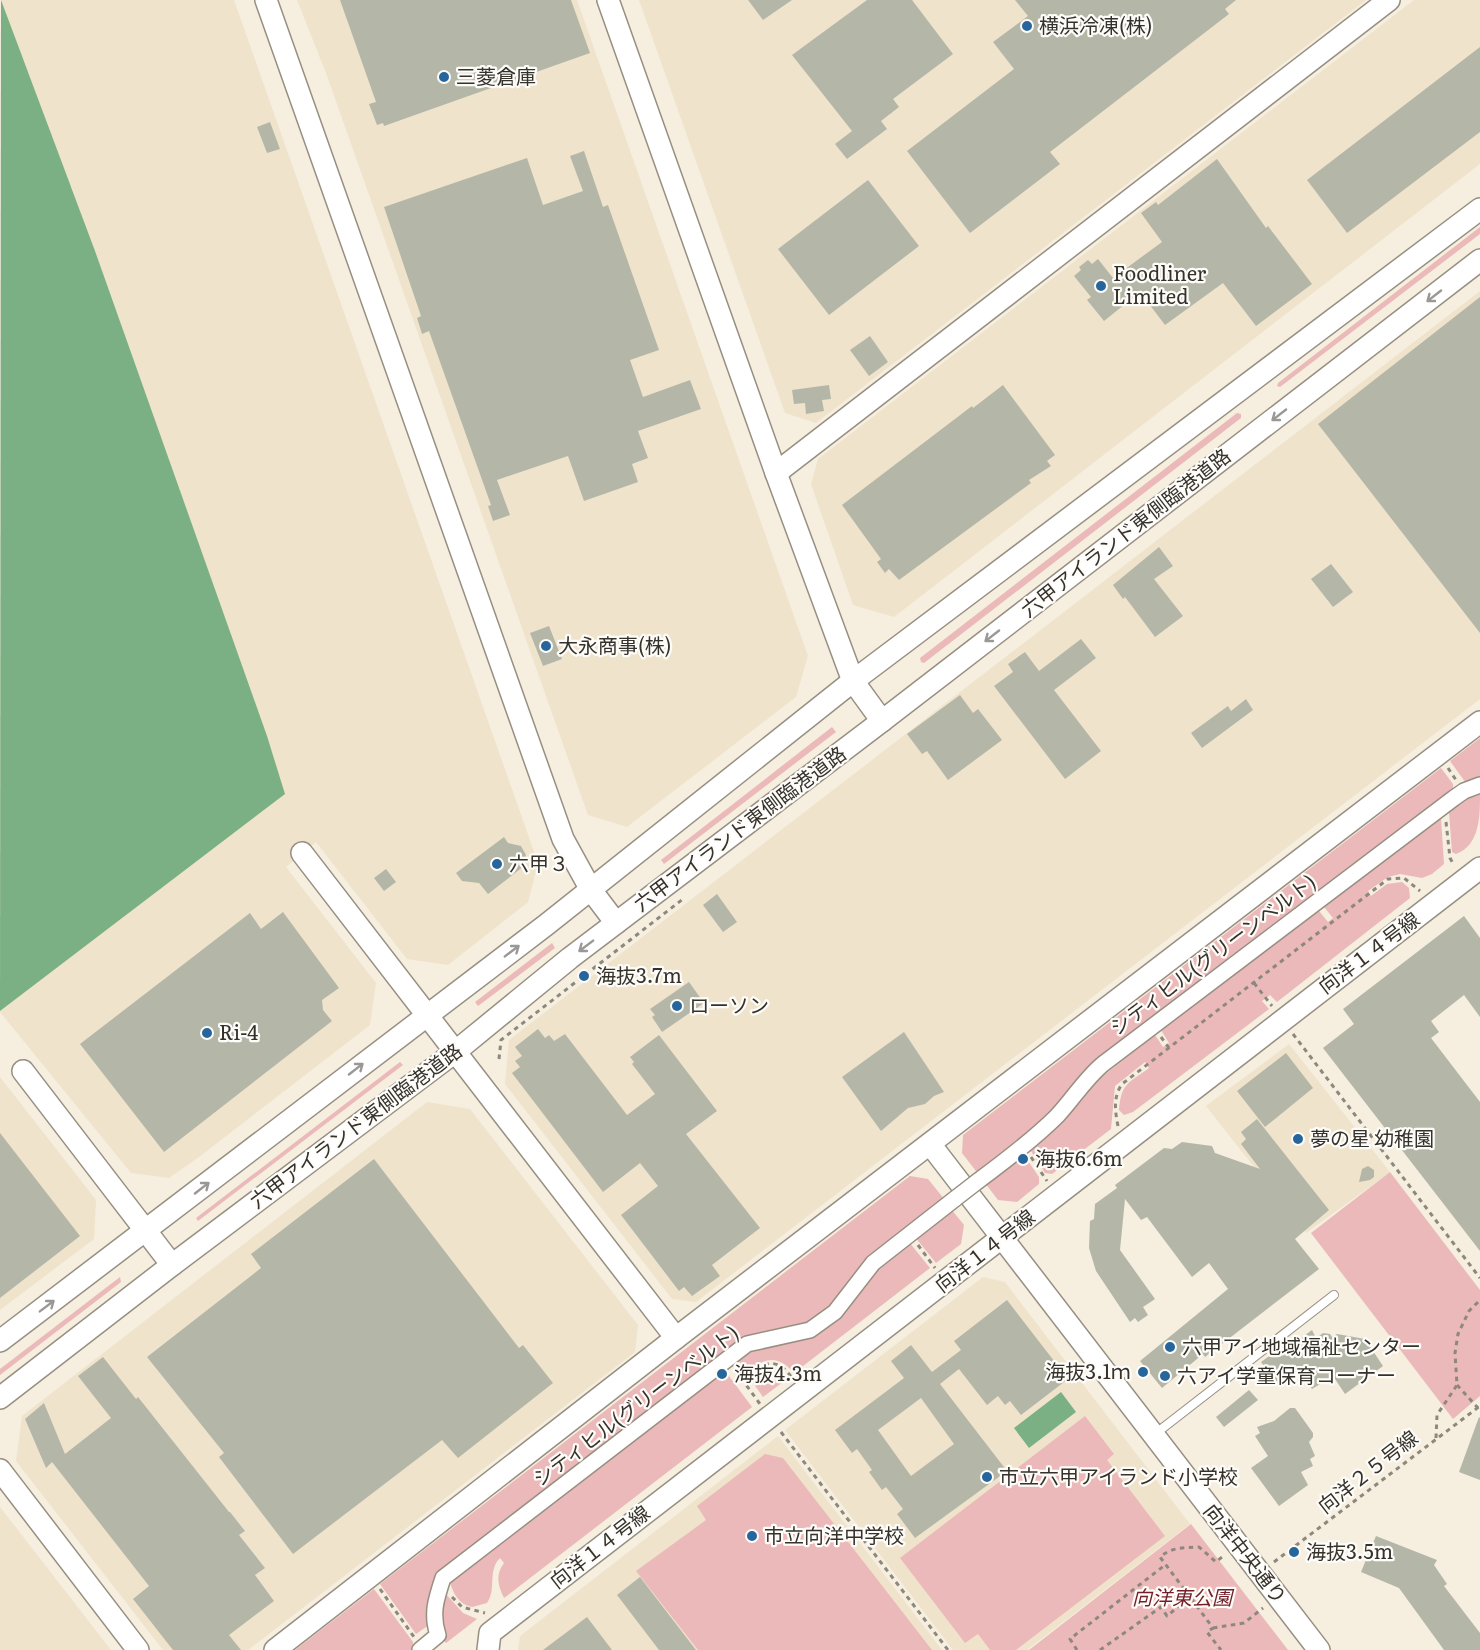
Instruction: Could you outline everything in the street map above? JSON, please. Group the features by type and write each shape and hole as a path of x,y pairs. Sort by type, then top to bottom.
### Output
{"street":[{"path":"266,0 563,839 591,890 616,923"},
{"path":"608,0 776,473 853,681 882,721"},
{"path":"776,473 1389,0"},
{"path":"0,1341 591,890 643,846 853,681 1480,209"},
{"name":"六甲アイランド東側臨港道路","path":"0,1398 455,1052 616,923 1480,260"},
{"path":"275,1650 676,1338 1480,722"},
{"name":"シティヒル(グリーンベルト)","path":"443,1578 747,1344 810,1330 835,1312 873,1263 1023,1146 1055,1118 1075,1097 1091,1074 1103,1064 1464,791 1480,785"},
{"path":"302,854 676,1338"},
{"name":"向洋１４号線","path":"489,1632 947,1282 1480,868"},
{"path":"23,1071 172,1265"},
{"name":"向洋中央通り","path":"930,1144 1319,1650"},
{"path":"0,1470 138,1650"},
{"path":"421,1649 438,1635 434,1622 434,1602 443,1578"}],"lane":[{"path":"1154,1435 1334,1295"}],"path":[{"path":"1445,806 1450,858 1457,869"},
{"path":"1119,1131 1115,1110 1117,1092 1122,1083 1388,879 1404,878 1416,886 1423,895"},
{"path":"499,1059 501,1040 683,899"},
{"path":"1254,982 1275,1010"},
{"path":"1292,1032 1480,1278"},
{"path":"1023,1146 1049,1184"},
{"path":"909,1233 936,1269"},
{"path":"1436,1438 1437,1415 1457,1385 1455,1353 1458,1334 1469,1311 1480,1300"},
{"path":"761,1406 742,1380 759,1367 772,1363 782,1366 794,1380"},
{"path":"1457,1385 1479,1407"},
{"name":"向洋２５号線","path":"1274,1562 1479,1407"},
{"path":"778,1428 948,1650"},
{"path":"1213,1628 1160,1557 1176,1548 1199,1548 1216,1562 1222,1557"},
{"path":"1077,1650 1070,1639 1165,1565"},
{"path":"443,1578 450,1595 489,1632"},
{"path":"378,1585 421,1649"},
{"path":"1100,1650 1161,1607 1167,1616 1190,1597"},
{"path":"1221,1650 1207,1632 1213,1628 1244,1623 1263,1608"}],"shaded area":[{"path":"1,0 234,0 538,863 528,902 448,965 407,959 316,842 286,867 376,983 370,1025 169,1178 131,1173 0,1012 22,59"},
{"path":"1,0 95,251 267,736 285,794 0,1011"},
{"path":"297,0 577,0 808,656 796,697 627,827 588,815 326,73"},
{"path":"639,0 1366,0 816,423 785,413"},
{"path":"1414,0 1480,0 1480,164 894,617 853,605 811,484 818,459"},
{"path":"1480,291 1480,699 696,1302 672,1299 505,1084 509,1040"},
{"name":"夢の星 幼稚園","path":"1289,1044 1390,1172 1306,1233 1206,1106"},
{"path":"0,1077 96,1200 94,1239 0,1310"},
{"path":"427,1102 470,1109 638,1325 635,1352 248,1650 163,1650 16,1461 22,1416"},
{"name":"市立六甲アイランド小学校","path":"983,1277 1005,1282 1190,1524 1027,1650 953,1650 785,1430"},
{"path":"1061,1392 1076,1412 1029,1448 1014,1428"},
{"name":"市立向洋中学校","path":"778,1436 942,1650 518,1650 520,1636"},
{"path":"0,1507 111,1650 0,1650"}],"green space":[{"path":"1480,227 1480,234 1280,387 1277,386 1278,383"},
{"path":"1237,413 1241,414 1241,418 924,663 921,662 920,658"},
{"path":"832,727 836,732 664,864 661,860"},
{"path":"1480,738 1480,779 1466,783 1450,761"},
{"path":"1441,768 1453,784 1453,790 1088,1067 1041,1122 979,1175 962,1153 963,1135"},
{"path":"1480,793 1479,820 1474,837 1464,850 1456,854 1452,852 1449,812 1463,801"},
{"path":"1441,818 1444,864 1432,874 1422,878 1400,874 1388,877 1368,891 1371,896 1387,884 1402,882 1409,888 1410,898 1277,1002 1270,995 1262,1001 1269,1009 1133,1112 1124,1115 1119,1110 1122,1094 1127,1084 1149,1068 1145,1062 1115,1086 1111,1129 1052,1174 1045,1173 1031,1151 1081,1101 1099,1079 1155,1035 1163,1047 1169,1043 1161,1030 1319,911 1328,922 1333,918 1324,907"},
{"path":"552,943 555,948 478,1006 475,1002"},
{"path":"400,1062 403,1065 198,1221 196,1218"},
{"path":"1024,1155 1039,1177 1039,1184 1017,1202 998,1200 985,1183"},
{"path":"1390,1172 1480,1290 1480,1396 1453,1419 1311,1233"},
{"path":"910,1176 928,1179 945,1200 813,1323 754,1338 439,1575 429,1625 416,1634 380,1584"},
{"path":"951,1209 964,1225 961,1244 936,1263 915,1237"},
{"path":"909,1242 930,1268 794,1373 782,1363 771,1360 760,1363 747,1371 736,1358 744,1352 799,1339 870,1273"},
{"path":"120,1277 121,1282 0,1375 0,1369"},
{"path":"723,1368 752,1407 504,1598 498,1580 504,1563 500,1558 494,1569 490,1598 487,1603 472,1607 464,1604 458,1598 450,1582"},
{"path":"770,1368 781,1371 787,1379 763,1397 751,1380 762,1370"},
{"path":"1085,1416 1114,1454 1107,1460 1165,1536 1016,1650 990,1650 978,1634 965,1643 900,1558"},
{"name":"市立向洋中学校","path":"765,1454 783,1458 932,1650 698,1650 636,1571 706,1520 697,1506"},
{"name":"向洋東公園","path":"1191,1524 1288,1650 1029,1650"},
{"path":"374,1589 413,1642 413,1650 295,1650"},
{"path":"445,1593 463,1613 477,1619 446,1643 440,1625"}],"building":[{"name":"三菱倉庫","path":"340,0 571,0 590,53 384,126 383,123 377,125 369,104 376,102"},
{"path":"748,0 792,0 763,20"},
{"path":"867,0 912,0 953,54 893,99 899,107 881,121 887,129 847,159 835,144 852,131 792,55"},
{"path":"1015,0 1236,0 1225,9 1229,14 1050,152 1060,164 970,233 907,151 1014,69 993,42 1028,16"},
{"path":"1480,47 1480,132 1347,233 1307,180"},
{"path":"270,122 280,149 267,153 257,127"},
{"path":"584,151 603,207 608,205 659,350 630,360 643,397 690,380 701,409 638,431 648,458 632,464 638,482 584,501 568,456 497,480 510,515 493,521 488,506 491,505 429,331 422,334 417,318 421,316 384,207 527,158 543,205 583,191 570,156"},
{"path":"1217,159 1266,228 1268,226 1312,284 1256,326 1223,283 1165,325 1140,292 1104,321 1087,300 1091,297 1074,276 1081,270 1079,267 1088,260 1092,264 1098,259 1113,278 1162,242 1141,213 1156,202 1158,205"},
{"path":"868,180 919,246 829,315 778,249"},
{"path":"1480,297 1480,633 1318,424"},
{"path":"870,336 888,362 869,376 850,350"},
{"path":"829,385 831,399 822,400 824,411 806,414 805,403 794,404 792,390"},
{"path":"1003,385 1055,455 1047,461 1051,466 1029,480 1031,483 899,580 889,569 885,573 877,562 881,559 842,505"},
{"path":"1159,547 1173,566 1154,579 1183,616 1155,637 1113,585"},
{"path":"1331,564 1353,592 1333,607 1311,579"},
{"name":"大永商事(株)","path":"549,626 562,659 543,666 530,633"},
{"path":"1081,639 1096,658 1054,690 1101,751 1065,779 994,686 1013,672 1008,664 1025,652 1039,671"},
{"path":"960,695 973,713 978,709 1002,740 948,780 927,751 922,754 907,734"},
{"path":"1246,699 1253,710 1202,748 1191,733 1228,706 1231,711"},
{"name":"六甲３","path":"504,837 508,843 521,846 526,855 524,866 488,894 479,883 462,881 456,873"},
{"path":"386,869 396,882 384,891 374,878"},
{"path":"717,894 737,922 723,932 703,905"},
{"name":"Ri-4","path":"283,912 339,988 322,1000 323,1010 332,1021 164,1152 80,1044 250,913 261,929"},
{"path":"1464,916 1480,938 1480,1017 1464,995 1431,1021 1439,1032 1431,1038 1480,1102 1480,1251 1323,1048 1354,1024 1343,1009"},
{"name":"ローソン","path":"689,982 704,1003 662,1032 652,1017 655,1015 650,1009"},
{"path":"538,1029 545,1038 549,1035 554,1041 565,1034 627,1115 655,1094 632,1064 634,1062 630,1057 659,1035 717,1111 686,1134 760,1228 712,1265 720,1276 692,1296 684,1287 679,1291 621,1215 658,1186 640,1163 603,1192 512,1073 520,1067 515,1061 522,1056 515,1047"},
{"path":"904,1032 944,1092 934,1096 925,1104 908,1108 881,1131 842,1077"},
{"path":"1286,1053 1313,1088 1265,1127 1237,1091"},
{"path":"1257,1119 1329,1210 1295,1239 1319,1269 1205,1357 1203,1354 1162,1388 1140,1361 1228,1289 1209,1263 1192,1277 1147,1217 1141,1220 1125,1199 1120,1250 1155,1299 1143,1307 1148,1315 1138,1322 1135,1318 1130,1322 1096,1271 1089,1248 1090,1221 1094,1219 1095,1204 1117,1188 1115,1185 1164,1148 1172,1149 1182,1142 1212,1146 1215,1153 1260,1169 1241,1144 1246,1139 1241,1132"},
{"path":"0,1133 80,1236 0,1298"},
{"path":"374,1159 519,1348 523,1345 553,1383 458,1458 442,1440 293,1554 219,1457 224,1453 147,1357 261,1268 251,1254"},
{"path":"1368,1166 1374,1170 1374,1177 1359,1182 1362,1169"},
{"path":"1007,1300 1068,1379 1021,1415 1010,1401 1005,1405 998,1396 987,1405 959,1369 940,1384 1007,1471 915,1538 897,1514 903,1509 886,1487 882,1490 869,1472 872,1470 857,1449 852,1453 835,1430 904,1378 891,1361 911,1345 932,1372 961,1350 954,1341","holes":["921,1398 954,1444 911,1476 878,1430"]},
{"path":"1312,1330 1316,1338 1323,1333 1330,1334 1332,1337 1337,1334 1365,1339 1383,1366 1345,1394 1333,1376 1312,1389 1297,1371 1278,1385 1261,1362 1279,1349 1281,1353"},
{"path":"103,1357 136,1399 138,1397 245,1531 239,1535 265,1568 255,1575 274,1601 229,1635 241,1650 173,1650 133,1599 149,1586 52,1462 46,1468 25,1419 44,1403 65,1454 111,1418 78,1376"},
{"path":"1249,1390 1258,1400 1224,1427 1216,1417"},
{"path":"1290,1408 1295,1408 1313,1433 1309,1442 1315,1456 1310,1459 1313,1466 1301,1472 1308,1485 1279,1506 1251,1468 1268,1456 1255,1436 1260,1433 1257,1427 1274,1421"},
{"path":"1480,1418 1480,1480 1459,1472"},
{"path":"1376,1536 1437,1560 1434,1565 1447,1584 1444,1586 1480,1633 1480,1650 1444,1650 1399,1588 1361,1572"},
{"path":"640,1577 696,1650 659,1650 617,1595"},
{"path":"587,1617 612,1650 543,1650"}],"place":[{"name":"横浜冷凍(株)","path":"1027,26"},
{"name":"三菱倉庫","path":"444,77"},
{"name":"Foodliner Limited","path":"1101,286"},
{"name":"大永商事(株)","path":"546,646"},
{"name":"六甲３","path":"497,864"},
{"name":"海抜3.7m","path":"584,976"},
{"name":"ローソン","path":"677,1006"},
{"name":"Ri-4","path":"207,1033"},
{"name":"夢の星 幼稚園","path":"1298,1139"},
{"name":"海抜6.6m","path":"1023,1159"},
{"name":"六甲アイ地域福祉センター","path":"1170,1347"},
{"name":"海抜3.1ｍ","path":"1143,1372"},
{"name":"海抜4.3m","path":"722,1374"},
{"name":"六アイ学童保育コーナー","path":"1165,1376"},
{"name":"市立六甲アイランド小学校","path":"987,1477"},
{"name":"市立向洋中学校","path":"752,1536"},
{"name":"海抜3.5m","path":"1294,1552"}]}
